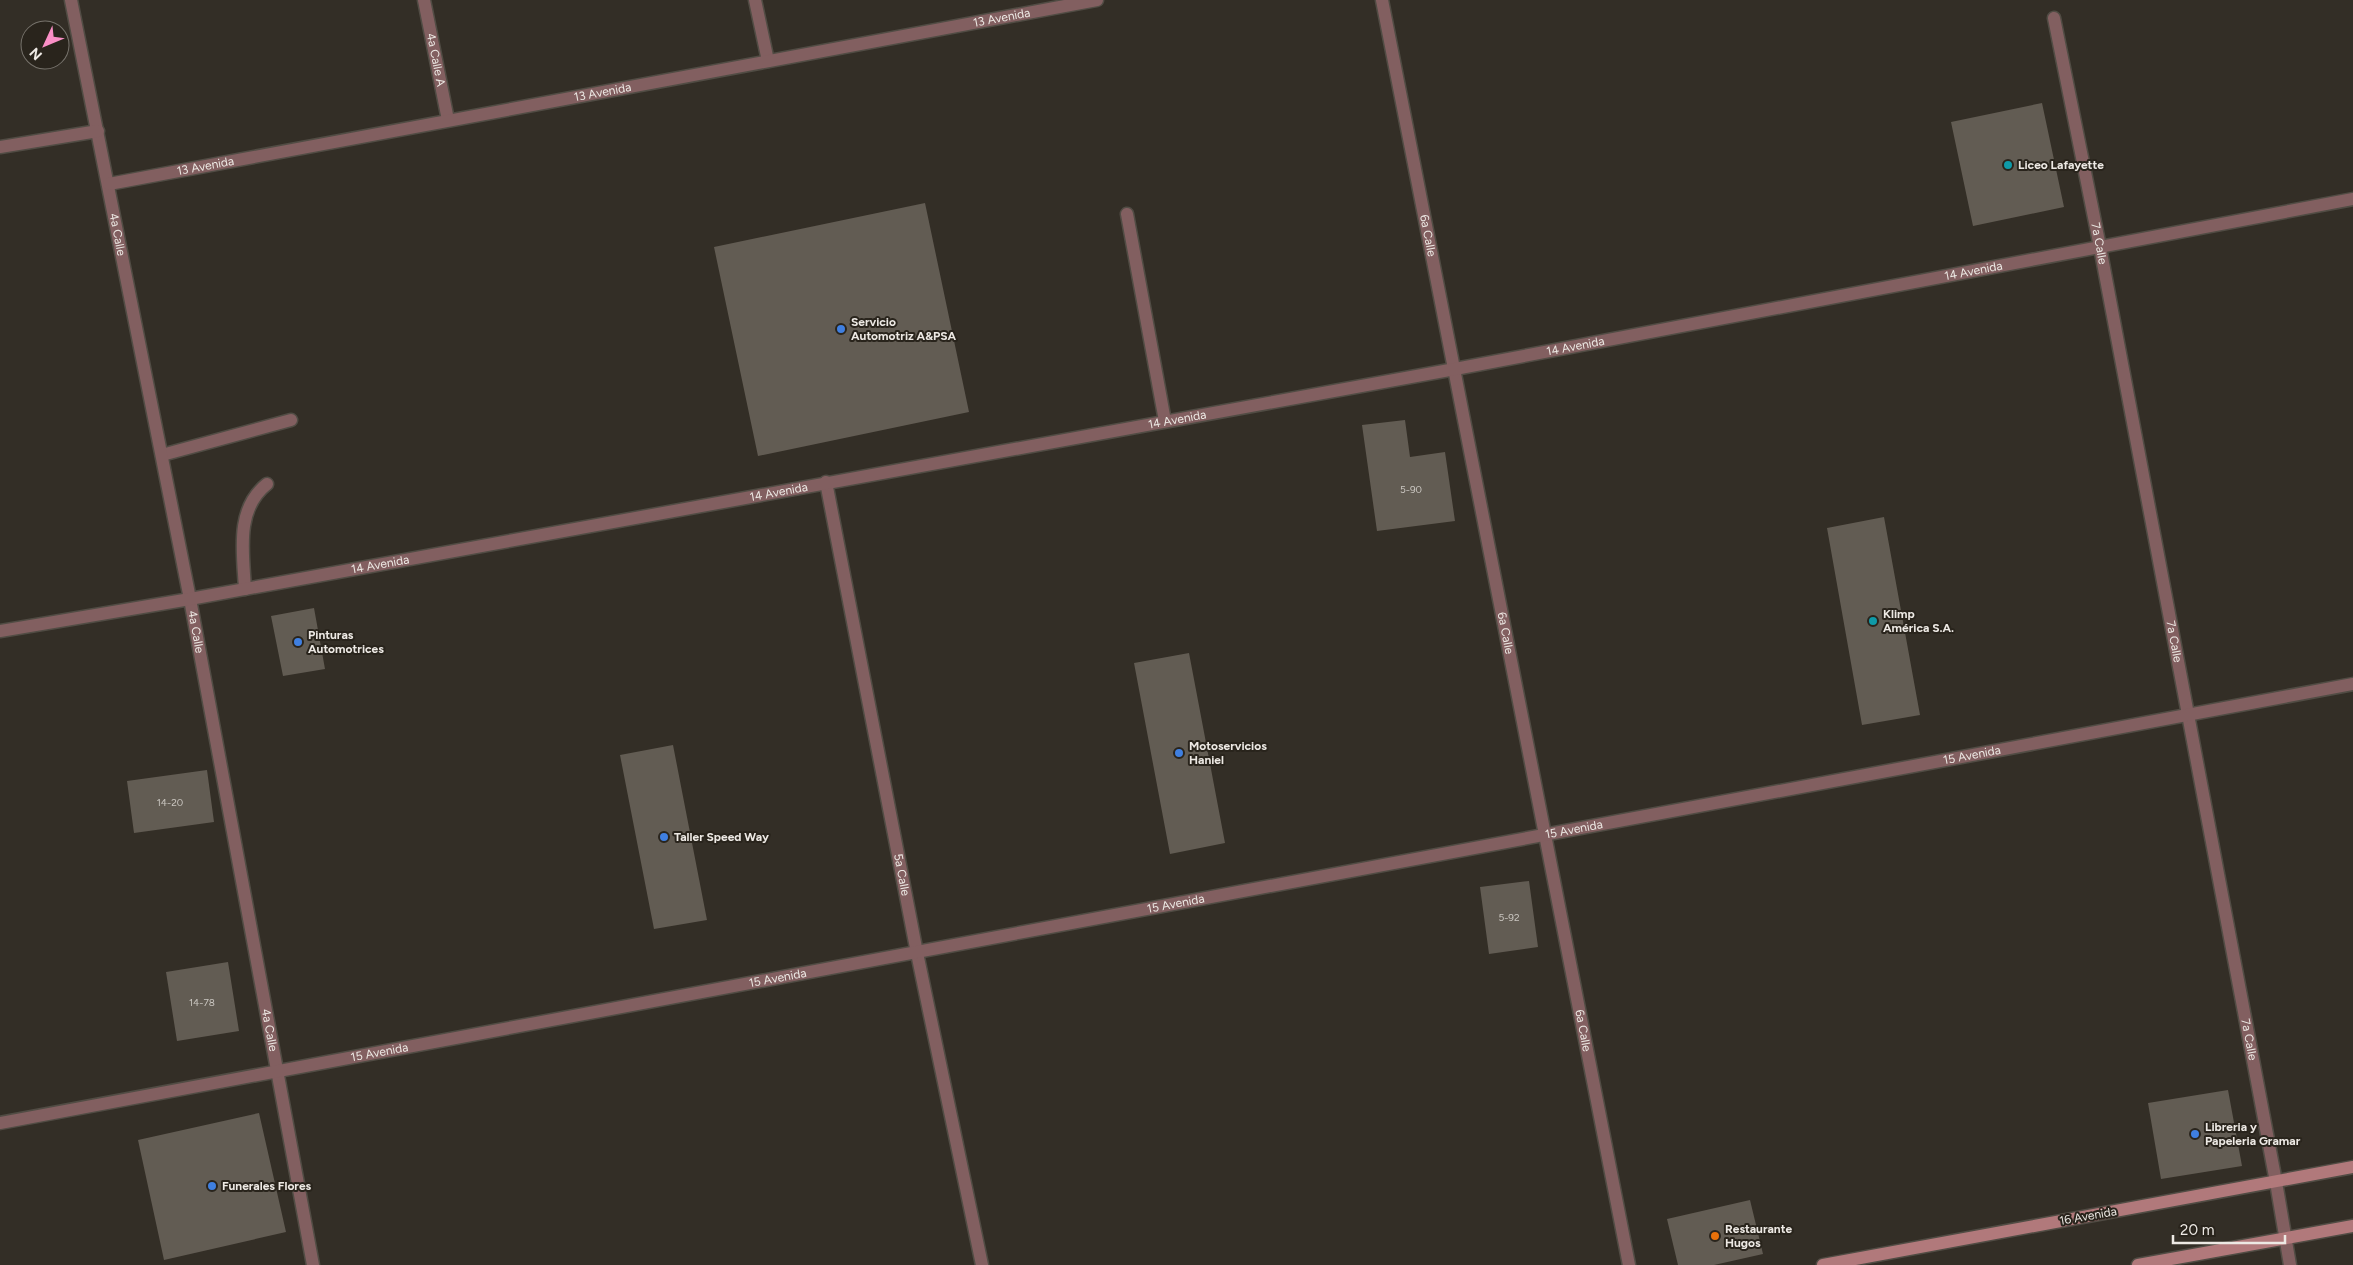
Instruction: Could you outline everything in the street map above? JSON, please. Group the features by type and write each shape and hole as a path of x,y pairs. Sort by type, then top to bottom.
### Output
{"main road":[{"name":"16 Avenida","path":"1823,1265 2353,1167"},
{"path":"2138,1265 2353,1226"}],"street":[{"name":"4a Calle","path":"72,0 190,599 313,1265"},
{"name":"4a Calle A","path":"424,0 448,120"},
{"path":"755,0 768,61"},
{"name":"13 Avenida","path":"109,184 1073,2 1097,0"},
{"name":"6a Calle","path":"1382,0 1630,1265"},
{"name":"7a Calle","path":"2054,18 2100,247 2290,1265"},
{"path":"0,147 98,131"},
{"name":"14 Avenida","path":"0,631 190,599 1455,369 2353,199"},
{"path":"1127,214 1165,421"},
{"path":"162,455 291,420"},
{"name":"5a Calle","path":"826,482 917,953 982,1265"},
{"path":"245,589 243,540 247,509 253,498 267,484"},
{"name":"15 Avenida","path":"0,1123 2353,684"}],"building":[{"name":"Liceo Lafayette","path":"2042,103 2064,207 1973,226 1951,122"},
{"name":"Servicio Automotriz A&PSA","path":"925,203 969,412 758,456 714,247"},
{"path":"1405,420 1410,457 1445,452 1455,521 1377,531 1362,425"},
{"name":"Klimp América S.A.","path":"1884,517 1920,715 1862,725 1827,528"},
{"name":"Pinturas Automotrices","path":"314,608 325,669 283,676 271,616"},
{"name":"Motoservicios Haniel","path":"1189,653 1225,843 1170,854 1134,663"},
{"name":"Taller Speed Way","path":"673,745 707,920 654,929 620,755"},
{"path":"207,770 214,822 134,833 127,781"},
{"path":"1529,881 1538,947 1489,954 1480,887"},
{"path":"228,962 239,1031 177,1041 166,972"},
{"name":"Libreria y Papeleria Gramar","path":"2228,1090 2242,1166 2161,1179 2148,1103"},
{"name":"Funerales Flores","path":"259,1113 286,1232 164,1260 138,1140"},
{"name":"Restaurante Hugos","path":"1750,1200 1763,1254 1714,1265 1678,1265 1667,1219"}],"place":[{"name":"Liceo Lafayette","path":"2008,165"},
{"name":"Servicio Automotriz A&PSA","path":"841,329"},
{"name":"Klimp América S.A.","path":"1873,621"},
{"name":"Pinturas Automotrices","path":"298,642"},
{"name":"Motoservicios Haniel","path":"1179,753"},
{"name":"Taller Speed Way","path":"664,837"},
{"name":"Libreria y Papeleria Gramar","path":"2195,1134"},
{"name":"Funerales Flores","path":"212,1186"},
{"name":"Restaurante Hugos","path":"1715,1236"}]}
